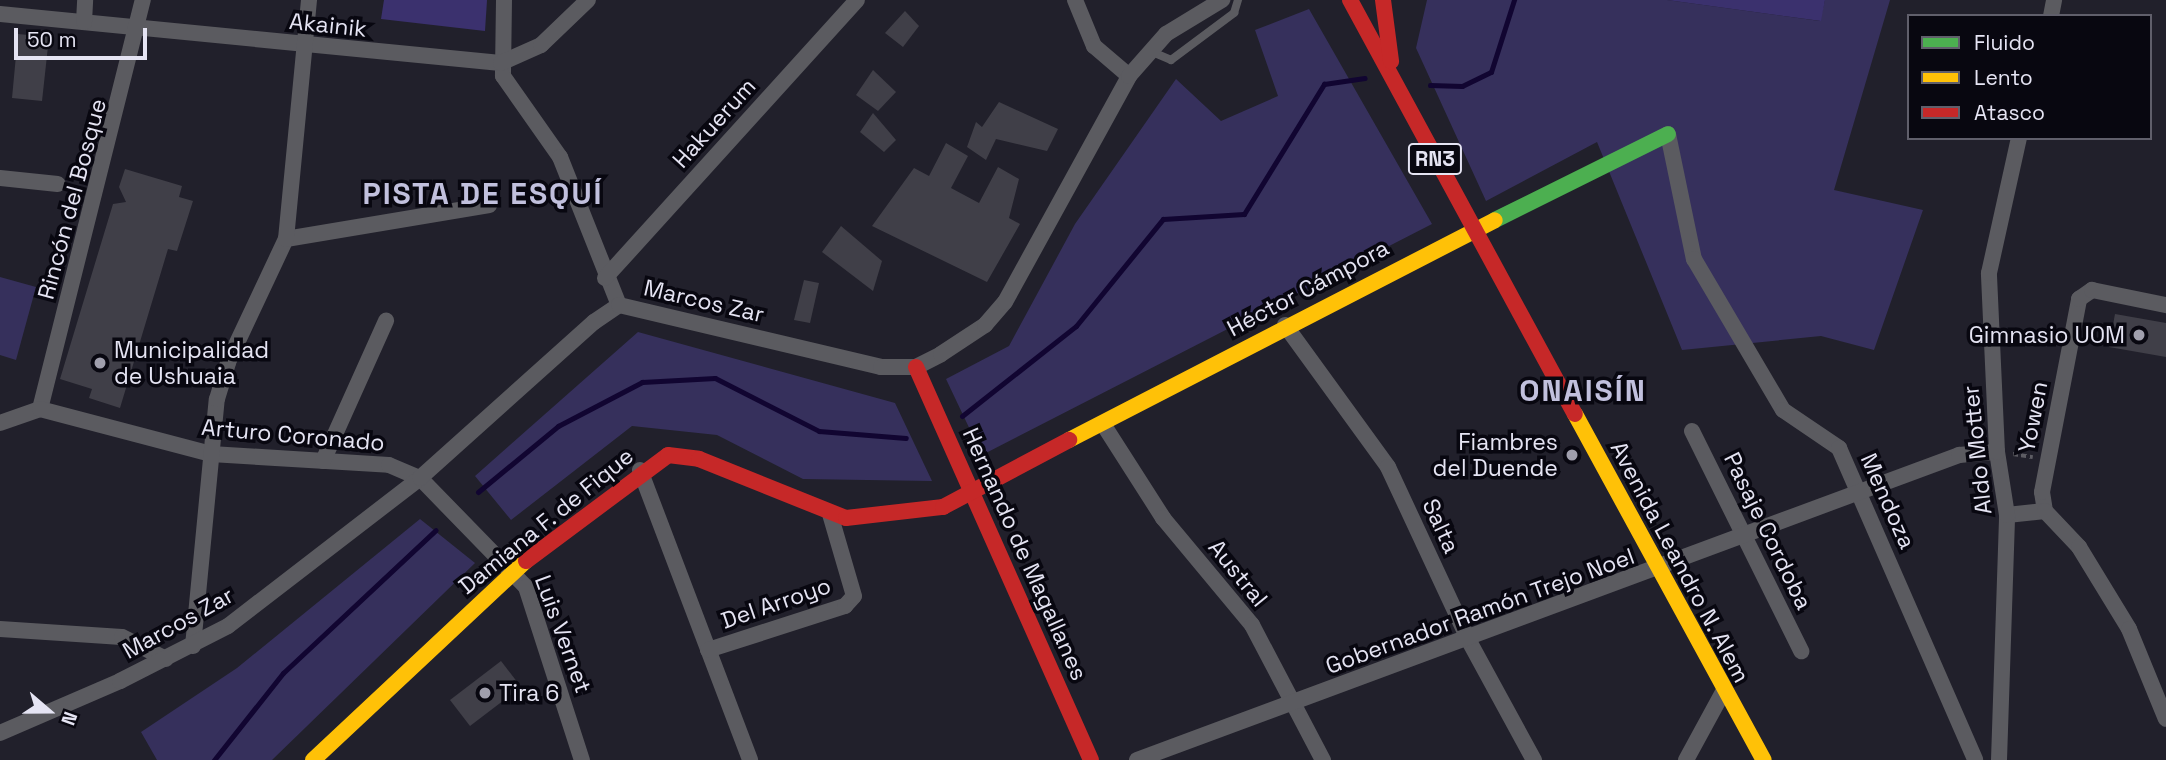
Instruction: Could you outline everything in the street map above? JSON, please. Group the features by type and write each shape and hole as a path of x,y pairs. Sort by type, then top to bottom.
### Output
{"main road":[{"name":"Avenida Leandro N. Alem","path":"1375,0 1351,0 1723,692 1764,760"},
{"name":"Avenida Leandro N. Alem","path":"1383,0 1398,89"},
{"name":"Héctor Cámpora","path":"973,492 1285,325 1472,229 1668,134"},
{"name":"Hernando de Magallanes","path":"916,367 1091,760"},
{"name":"Damiana F. de Fique","path":"313,760 515,570 640,470 668,455 699,458 830,514 846,518 929,509 973,492"}],"street":[{"path":"84,22 85,0"},
{"name":"Rincón del Bosque","path":"40,409 140,28 143,0"},
{"path":"193,646 211,454 221,383 286,239 309,0"},
{"path":"504,0 501,63 510,91 560,157 605,278 619,306"},
{"name":"Akainik","path":"0,14 305,46 501,63 541,45 588,0"},
{"name":"Hakuerum","path":"605,278 857,0"},
{"path":"1075,0 1094,46 1129,76"},
{"path":"916,367 985,325 1005,302 1129,76 1150,51 1187,19 1222,0"},
{"name":"Mendoza","path":"1668,134 1695,260 1783,410 1839,448 1862,495 1975,760"},
{"name":"Aldo Motter","path":"1999,760 2007,515 1997,452 1989,274 2019,140"},
{"path":"0,178 58,184"},
{"path":"286,239 489,205"},
{"name":"Yowen","path":"2045,511 2042,492 2084,293 2091,290 2166,305"},
{"name":"Marcos Zar","path":"0,733 166,659 228,626 420,478 594,321 619,306 881,367 916,367"},
{"path":"323,461 386,321"},
{"name":"Salta","path":"1285,325 1371,438 1469,641 1534,760"},
{"path":"0,423 40,409"},
{"name":"Arturo Coronado","path":"40,409 211,454 389,465 420,478"},
{"name":"Austral","path":"1103,424 1163,518 1252,625 1296,704 1323,760"},
{"name":"Pasaje Cordoba","path":"1692,431 1748,536 1801,651"},
{"name":"Gobernador Ramón Trejo Noel","path":"1137,760 1469,641 1862,495 1959,455 1997,452"},
{"path":"640,470 750,760"},
{"name":"Luis Vernet","path":"420,478 515,570 534,607 582,760"},
{"path":"2007,515 2045,511 2109,592 2166,719"},
{"name":"Del Arroyo","path":"708,650 845,606 854,596 830,514"},
{"path":"0,629 122,637 166,659"},
{"path":"1686,760 1723,692"}],"lane":[{"path":"1150,51 1171,60 1234,13 1238,0"}],"path":[{"path":"1997,452 2048,459"}],"shaded area":[{"path":"384,0 487,0 485,31 381,19"},
{"path":"1427,0 1667,0 1820,21 1825,0 1890,0 1834,190 1923,210 1874,350 1821,336 1682,350 1597,142 1486,201 1416,48"},
{"path":"1667,0 1825,0 1821,21"},
{"path":"1309,9 1432,224 982,455 946,379 1009,346 1075,224 1176,79 1221,121 1278,96 1255,30"},
{"path":"0,277 36,287 16,360 0,355"},
{"path":"638,332 895,403 932,481 803,479 717,435 632,426 511,520 475,476"},
{"path":"420,519 475,563 272,760 157,760 141,732 237,668"}],"building":[{"path":"905,11 919,26 903,47 885,33"},
{"path":"18,34 49,37 42,101 12,98"},
{"path":"873,70 896,92 878,111 856,95"},
{"path":"999,102 1058,129 1047,151 996,139 986,160 967,147 976,122 982,127"},
{"path":"873,113 896,140 884,152 860,132"},
{"path":"946,143 968,156 951,188 979,203 998,167 1019,179 1009,218 1020,224 987,282 872,226 914,168 929,176"},
{"path":"125,169 182,186 179,197 193,201 177,251 168,249 120,408 89,398 92,389 60,379 113,204 126,202 119,187"},
{"path":"841,226 882,261 873,291 822,252"},
{"path":"804,280 819,283 810,323 794,320"},
{"name":"Gimnasio UOM","path":"2115,314 2166,323 2166,357 2109,347"},
{"name":"Tira 6","path":"501,661 521,687 470,726 450,700"}],"waterway":[{"path":"1430,85 1462,86 1491,72 1514,0"},
{"path":"962,416 1076,326 1163,219 1244,214 1324,84 1365,78"},
{"path":"478,492 558,426 642,382 715,378 819,431 906,438"},
{"path":"214,760 283,673 436,530"}],"traffic: fast":[{"path":"1495,220 1668,134"}],"traffic: slow":[{"path":"1069,440 1495,220"},
{"path":"1575,414 1764,760"},
{"path":"313,760 526,561"}],"traffic: jam":[{"path":"1350,0 1575,414"},
{"path":"1383,0 1391,61"},
{"path":"916,367 1091,760"},
{"path":"526,561 668,455 699,459 846,518 943,507 1069,440"}],"place":[{"name":"Gimnasio UOM","path":"2139,335"},
{"name":"Municipalidad de Ushuaia","path":"100,363"},
{"name":"Fiambres del Duende","path":"1572,455"},
{"name":"Tira 6","path":"485,693"}],"district":[{"name":"PISTA DE ESQUÍ","path":"483,194"},
{"name":"ONAISÍN","path":"1583,391"}]}
